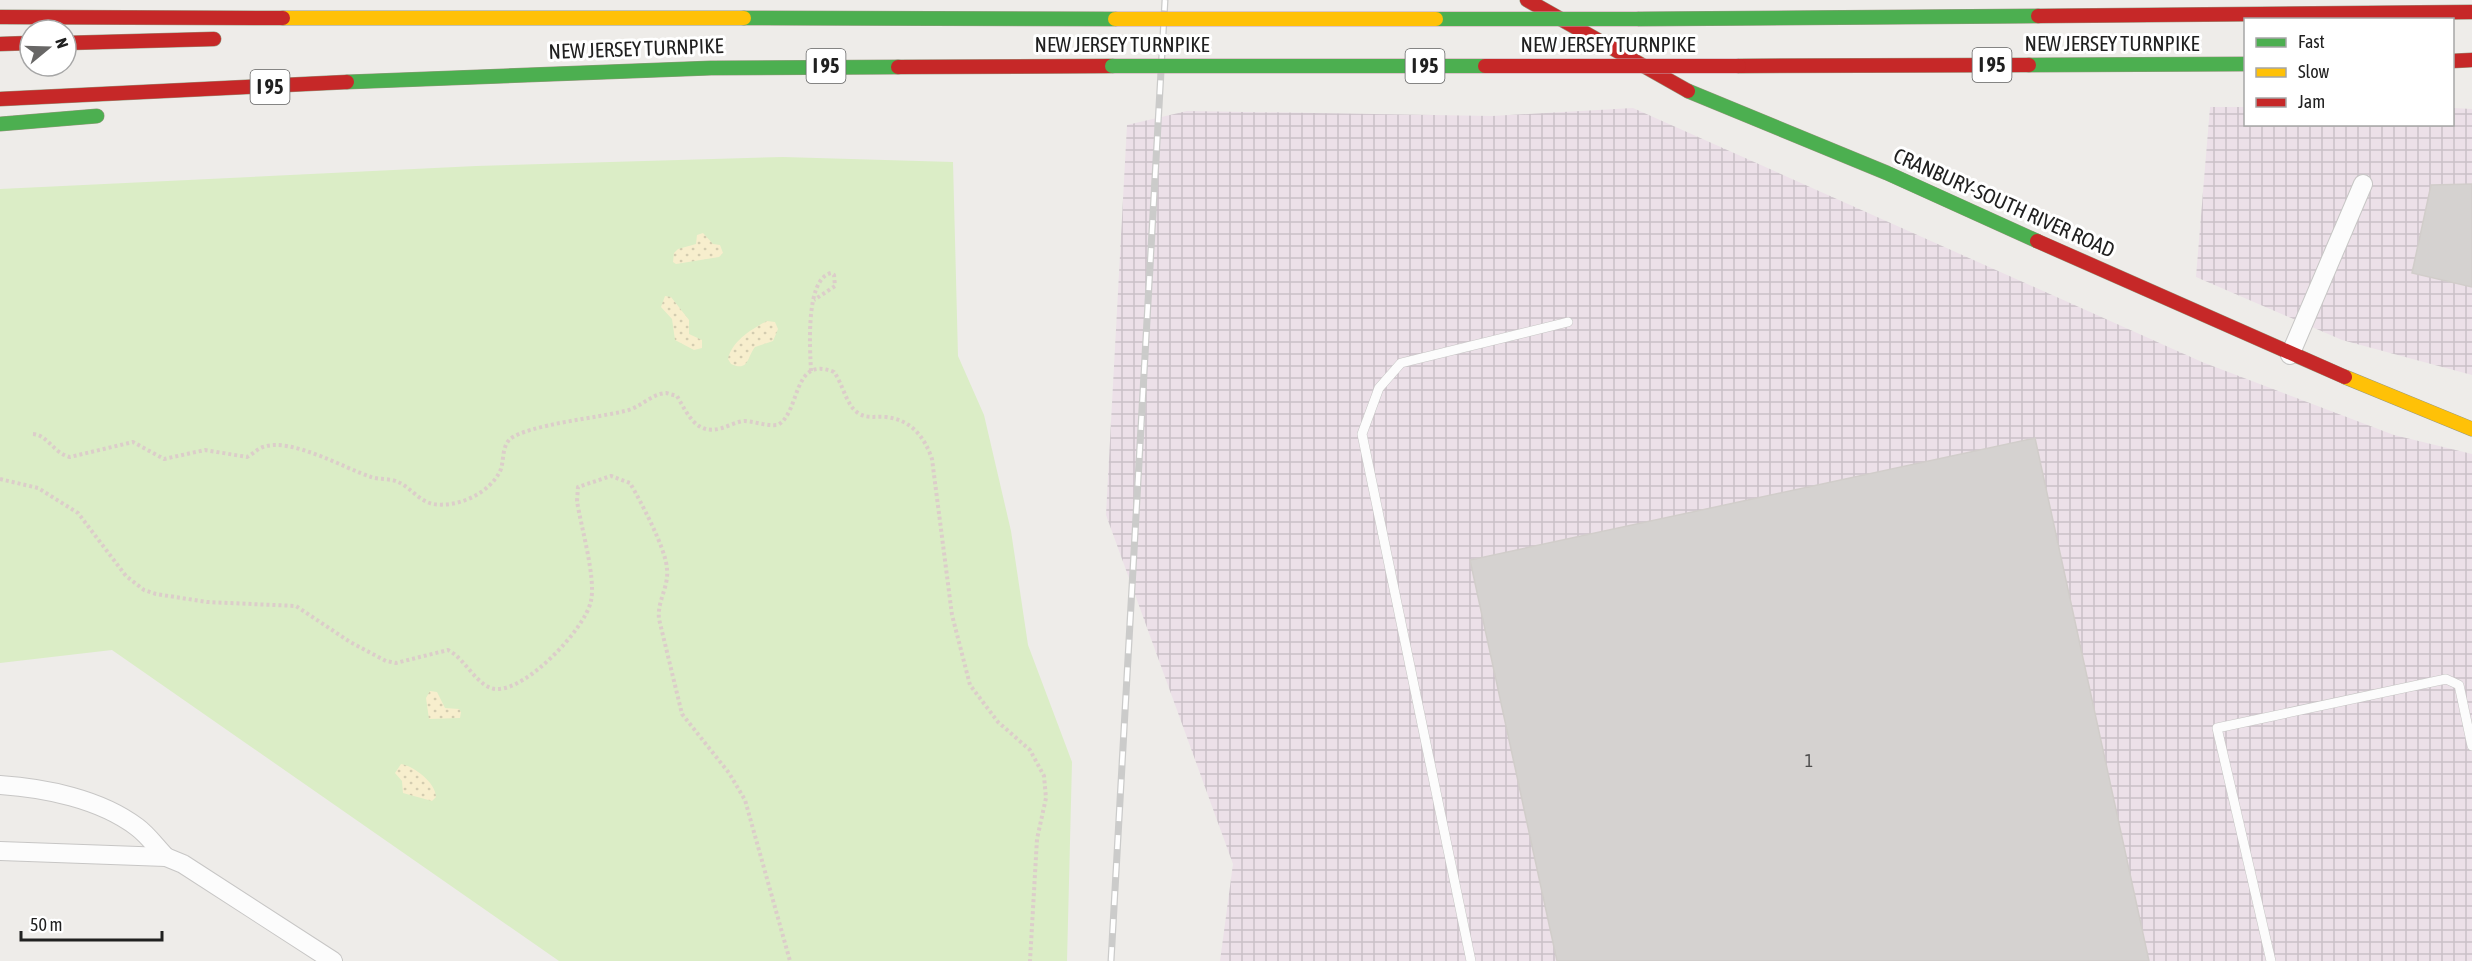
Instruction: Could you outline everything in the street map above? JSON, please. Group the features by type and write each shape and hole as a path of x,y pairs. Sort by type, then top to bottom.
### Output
{"main road":[{"name":"CRANBURY-SOUTH RIVER ROAD","path":"1527,0 1674,85 1887,172 2290,355 2472,429"},
{"name":"NEW JERSEY TURNPIKE","path":"0,17 1639,19 2472,12"},
{"path":"332,32 590,17"},
{"path":"78,43 226,39"},
{"path":"0,44 18,44"},
{"path":"2454,61 2472,60"},
{"name":"NEW JERSEY TURNPIKE","path":"0,99 540,73 746,67 2244,64"},
{"path":"354,96 540,73"},
{"path":"0,124 107,116"}],"street":[{"path":"2290,355 2364,184"},
{"path":"0,785 26,787 101,806 138,827 166,857"},
{"path":"0,851 166,857 183,864 333,961"}],"lane":[{"path":"1471,961 1362,434 1379,388 1401,363 1569,322"},
{"path":"2271,961 2217,728 2446,679 2459,685 2472,746"}],"path":[{"path":"811,371 810,329 813,300 821,278 831,273 836,280 835,286 813,300"},
{"path":"33,434 45,439 60,455 70,457 132,442 164,459 205,450 247,457 263,447 275,445 338,462 371,477 396,481 433,504 462,500 487,490 497,478 502,465 503,452 510,439 589,416 626,411 662,393 677,396 688,416 702,429 712,430 743,421 761,425 778,424 790,412 798,384 811,371 821,369 834,372 857,412 865,416 886,417 908,423 922,436 930,451 952,615 970,685 998,722 1030,750 1044,776 1047,787 1037,839 1030,961"},
{"path":"0,479 39,488 78,513 126,576 144,590 207,602 296,606 350,642 386,661 396,663 448,650 463,660 485,686 496,689 509,687 542,668 580,622 591,603 592,585 577,501 579,487 611,476 630,483 666,563 666,584 658,612 677,702 688,724 713,752 745,800 790,961"}],"shaded area":[{"path":"2210,107 2244,107 2244,126 2454,126 2454,108 2472,109 2472,375 2342,340 2196,277"},
{"path":"1633,108 2202,362 2394,435 2472,454 2472,961 1220,961 1233,864 1106,515 1127,125 1187,111 1492,116"}],"green space":[{"path":"783,157 953,162 958,356 984,415 1011,531 1028,645 1072,762 1067,961 559,961 112,650 0,663 0,189 476,166"}],"sand":[{"path":"703,233 713,244 720,245 723,253 719,257 676,264 673,262 674,253 678,249 696,244 697,235"},
{"path":"665,296 671,297 689,320 689,334 702,340 702,348 694,350 675,340 672,319 661,307"},
{"path":"767,321 775,322 778,329 773,341 755,347 744,365 731,364 728,359 738,341"},
{"path":"430,691 437,692 445,708 459,709 460,718 429,719 426,698"},
{"path":"401,764 418,772 428,781 436,797 432,801 403,793 402,781 395,773"}],"building":[{"path":"2472,184 2472,287 2412,273 2431,185"},
{"path":"2035,438 2149,961 1557,961 1470,560"}],"railway":[{"path":"1111,961 1165,0"}],"traffic: fast":[{"path":"1639,19 2038,16"},
{"path":"744,18 1115,19"},
{"path":"1436,19 1639,19"},
{"path":"2029,65 2244,64"},
{"path":"1112,66 1485,66"},
{"path":"347,82 711,68 898,67"},
{"path":"1688,91 1887,173 2037,241"},
{"path":"0,124 97,116"}],"traffic: slow":[{"path":"283,18 744,18"},
{"path":"1115,19 1436,19"},
{"path":"2345,377 2472,429"}],"traffic: jam":[{"path":"1527,0 1688,91"},
{"path":"2038,16 2472,12"},
{"path":"0,17 283,18"},
{"path":"78,43 214,39"},
{"path":"0,44 18,43"},
{"path":"2454,61 2472,60"},
{"path":"1739,66 2029,65"},
{"path":"898,67 1112,66"},
{"path":"1485,66 1739,66"},
{"path":"0,99 347,82"},
{"path":"2037,241 2345,377"}]}
